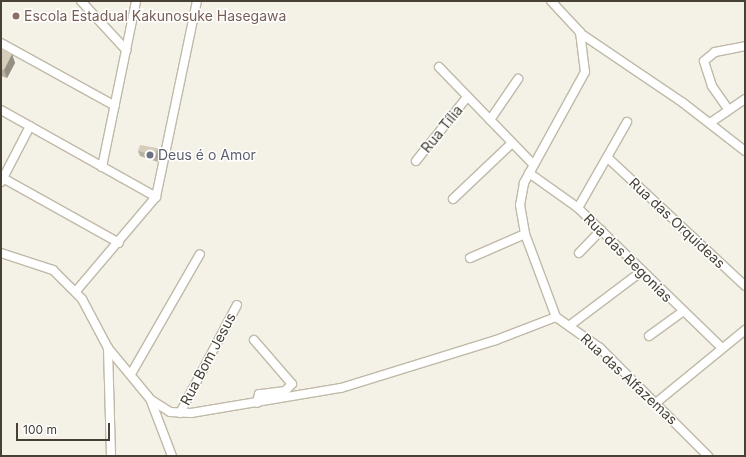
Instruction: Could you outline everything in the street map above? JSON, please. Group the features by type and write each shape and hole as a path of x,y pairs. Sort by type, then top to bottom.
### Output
{"street":[{"path":"81,1 126,50"},
{"path":"102,167 136,1"},
{"path":"77,290 119,243 156,197 197,1"},
{"path":"552,1 580,32 710,123 745,151"},
{"path":"1,253 42,264 77,290 108,348 151,400 161,408 180,413 257,403 397,372 556,317 525,234 520,205 529,173 581,82 586,59 580,32"},
{"path":"1,43 115,106"},
{"path":"728,110 712,86 704,60 715,52 745,46"},
{"path":"439,67 534,165"},
{"path":"490,120 518,79"},
{"name":"Rua Tília","path":"416,161 467,97"},
{"path":"710,123 745,99"},
{"path":"1,110 156,197"},
{"path":"578,208 609,159 627,122"},
{"path":"30,126 2,179 119,243"},
{"path":"454,199 512,144"},
{"name":"Rua das Orquideas","path":"609,159 745,286"},
{"name":"Rua das Begonias","path":"529,173 578,208 682,312 722,348"},
{"path":"578,253 601,230"},
{"path":"470,258 525,234"},
{"path":"131,374 200,254"},
{"path":"569,326 642,271"},
{"name":"Rua Bom Jesus","path":"180,413 237,305"},
{"path":"649,336 682,312"},
{"name":"Rua das Alfazemas","path":"556,317 600,348 657,402 708,456"},
{"path":"657,402 745,330"},
{"path":"254,340 292,384 285,391 259,394 257,403"},
{"path":"108,348 111,456"},
{"path":"151,400 172,456"}],"building":[{"path":"1,48 12,54 4,70 1,69"},
{"path":"140,145 157,148 156,156 138,151"}],"place":[{"name":"Escola Estadual Kakunosuke Hasegawa","path":"16,16"},
{"name":"Deus é o Amor","path":"150,155"}]}
